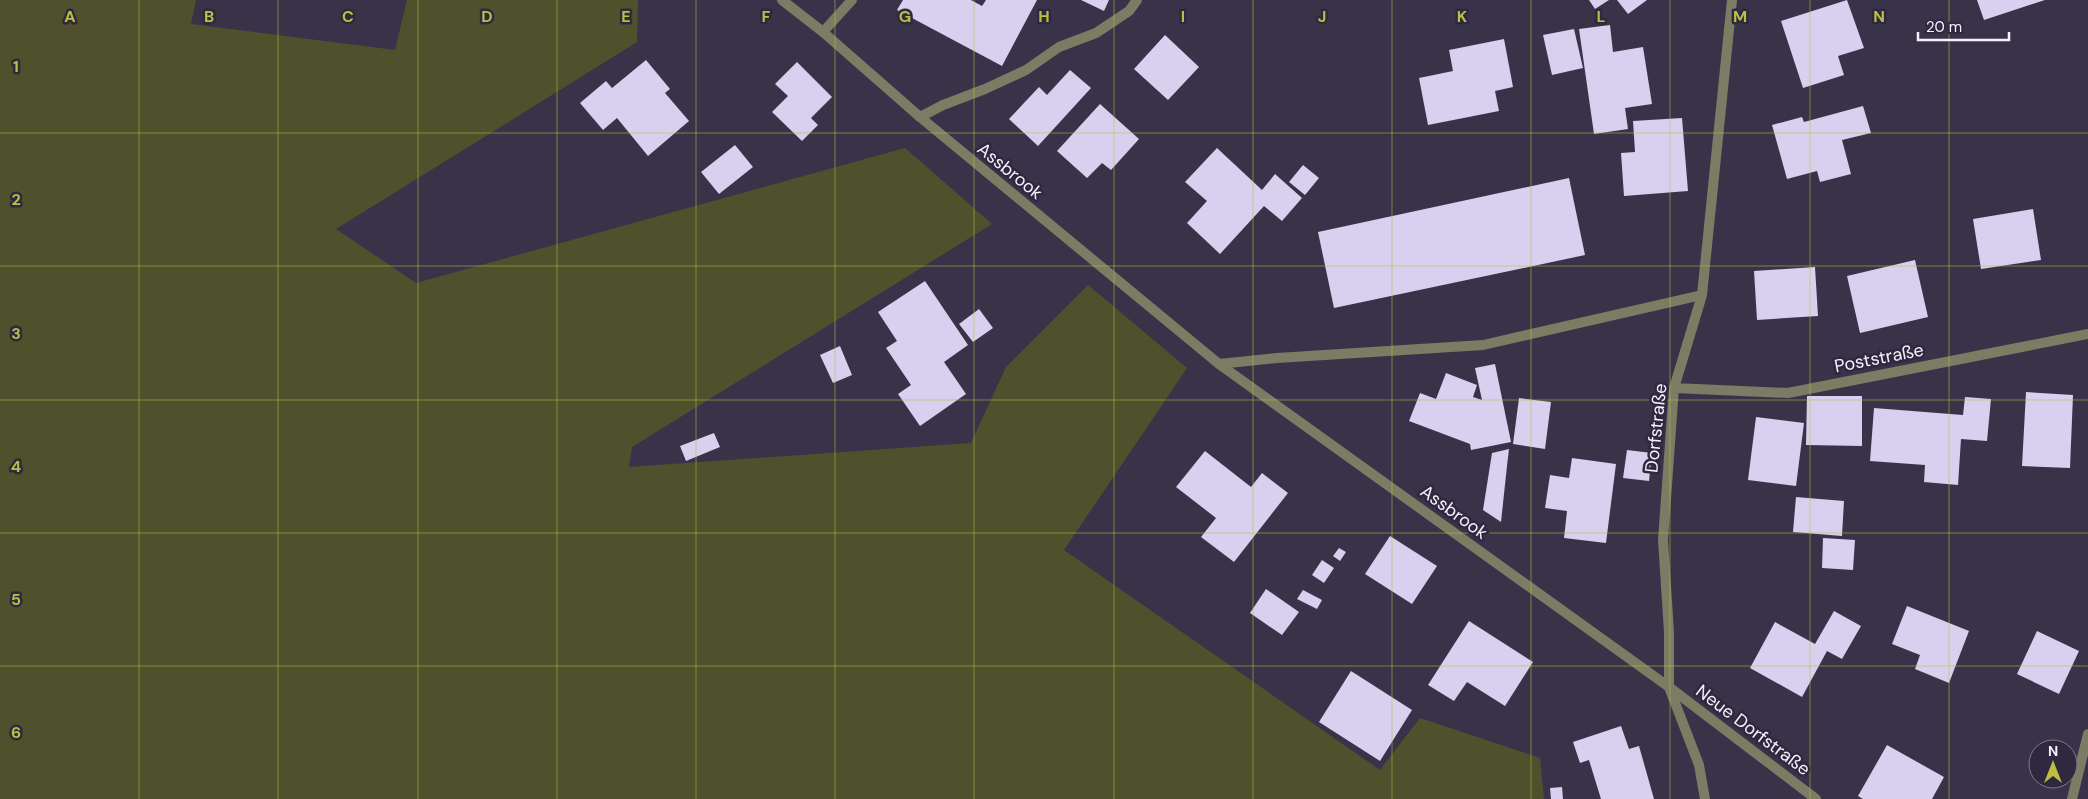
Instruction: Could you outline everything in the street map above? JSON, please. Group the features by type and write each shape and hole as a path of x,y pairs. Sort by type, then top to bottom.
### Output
{"street":[{"name":"Assbrook","path":"782,0 823,32 920,117 1219,364 1669,687"},
{"path":"823,32 852,0"},
{"path":"920,117 943,105 984,90 1026,70 1059,47 1096,33 1130,11 1137,0"},
{"name":"Dorfstraße","path":"1705,799 1699,765 1669,687 1669,632 1662,540 1674,388 1702,295 1732,0"},
{"path":"1219,364 1276,358 1482,345 1702,295"},
{"name":"Poststraße","path":"1674,388 1788,393 2088,334"},
{"name":"Neue Dorfstraße","path":"1669,687 1816,799"},
{"path":"2072,799 2088,734"}],"green space":[{"path":"0,0 196,0 191,24 395,50 407,0 638,0 637,42 336,229 416,283 905,148 992,224 632,447 629,467 971,443 1006,367 1088,285 1187,368 1064,550 1380,770 1420,718 1540,758 1544,799 0,799"}],"building":[{"path":"903,0 971,0 982,6 986,0 1037,0 1002,66 897,10"},
{"path":"1081,0 1109,0 1104,11"},
{"path":"1589,0 1609,0 1595,9"},
{"path":"1617,0 1647,0 1628,14"},
{"path":"1847,0 1864,48 1838,56 1844,75 1803,88 1781,21"},
{"path":"1977,0 2045,0 1984,20"},
{"path":"1610,25 1613,52 1643,47 1652,104 1625,108 1628,129 1594,134 1579,29"},
{"path":"1574,29 1583,68 1552,75 1543,35"},
{"path":"1165,35 1199,67 1168,100 1134,69"},
{"path":"1504,39 1513,87 1495,91 1499,111 1428,125 1419,78 1453,71 1449,50"},
{"path":"646,60 670,89 665,93 689,121 648,156 617,118 603,130 580,103 606,81 612,88"},
{"path":"797,62 832,97 811,118 818,125 802,141 772,112 788,96 775,84"},
{"path":"1070,70 1091,88 1038,146 1009,119 1039,87 1047,95"},
{"path":"1100,104 1139,139 1111,170 1102,163 1087,178 1057,151"},
{"path":"1863,106 1871,133 1842,140 1851,174 1820,182 1817,171 1787,179 1772,125 1802,117 1804,122"},
{"path":"1682,118 1688,191 1624,196 1621,153 1635,152 1633,121"},
{"path":"735,145 753,167 719,194 701,172"},
{"path":"1217,148 1262,190 1275,174 1302,198 1282,221 1264,206 1220,254 1187,223 1207,201 1185,182"},
{"path":"1303,165 1319,178 1305,195 1289,182"},
{"path":"1569,178 1585,255 1334,308 1318,232"},
{"path":"2033,209 2041,260 1981,269 1973,219"},
{"path":"1915,260 1928,317 1860,333 1847,276"},
{"path":"1815,267 1818,316 1757,320 1754,271"},
{"path":"925,281 968,345 944,362 966,394 920,426 898,394 911,385 886,348 897,341 878,312"},
{"path":"979,309 993,328 973,342 959,324"},
{"path":"840,346 852,375 833,383 820,355"},
{"path":"1495,364 1511,442 1471,450 1470,444 1409,421 1420,393 1436,399 1446,373 1477,385 1473,397 1482,400 1475,368"},
{"path":"2026,392 2073,395 2070,468 2022,466"},
{"path":"1807,396 1862,396 1862,446 1806,445"},
{"path":"1965,397 1991,399 1987,441 1961,439 1958,485 1924,482 1925,465 1870,461 1874,408 1963,415"},
{"path":"1519,398 1551,402 1545,449 1513,444"},
{"path":"1756,417 1804,423 1796,486 1748,480"},
{"path":"714,433 720,447 686,461 680,446"},
{"path":"1509,449 1501,522 1483,510 1492,453"},
{"path":"1627,450 1652,453 1649,481 1623,478"},
{"path":"1205,451 1251,487 1262,473 1288,493 1234,562 1201,537 1216,518 1176,487"},
{"path":"1572,458 1616,464 1606,543 1564,538 1567,511 1545,508 1550,475 1569,478"},
{"path":"1796,497 1844,501 1842,536 1793,532"},
{"path":"1390,536 1437,566 1412,604 1365,574"},
{"path":"1823,538 1855,540 1853,570 1822,568"},
{"path":"1339,548 1346,552 1340,561 1333,556"},
{"path":"1322,560 1334,568 1324,583 1312,575"},
{"path":"1266,589 1299,612 1282,635 1250,613"},
{"path":"1303,590 1322,600 1317,609 1297,599"},
{"path":"1907,606 1969,631 1949,683 1915,669 1920,655 1892,644"},
{"path":"1834,611 1861,626 1842,659 1827,651 1802,697 1750,668 1775,622 1815,644"},
{"path":"1469,621 1533,662 1505,706 1467,682 1454,701 1428,685"},
{"path":"2037,631 2079,651 2059,694 2017,674"},
{"path":"1351,671 1412,710 1380,761 1319,722"},
{"path":"1621,726 1629,749 1639,746 1654,799 1601,799 1589,760 1580,763 1573,742"},
{"path":"1887,745 1944,777 1932,799 1863,799 1858,796"},
{"path":"1562,787 1563,799 1551,799 1550,788"}]}
